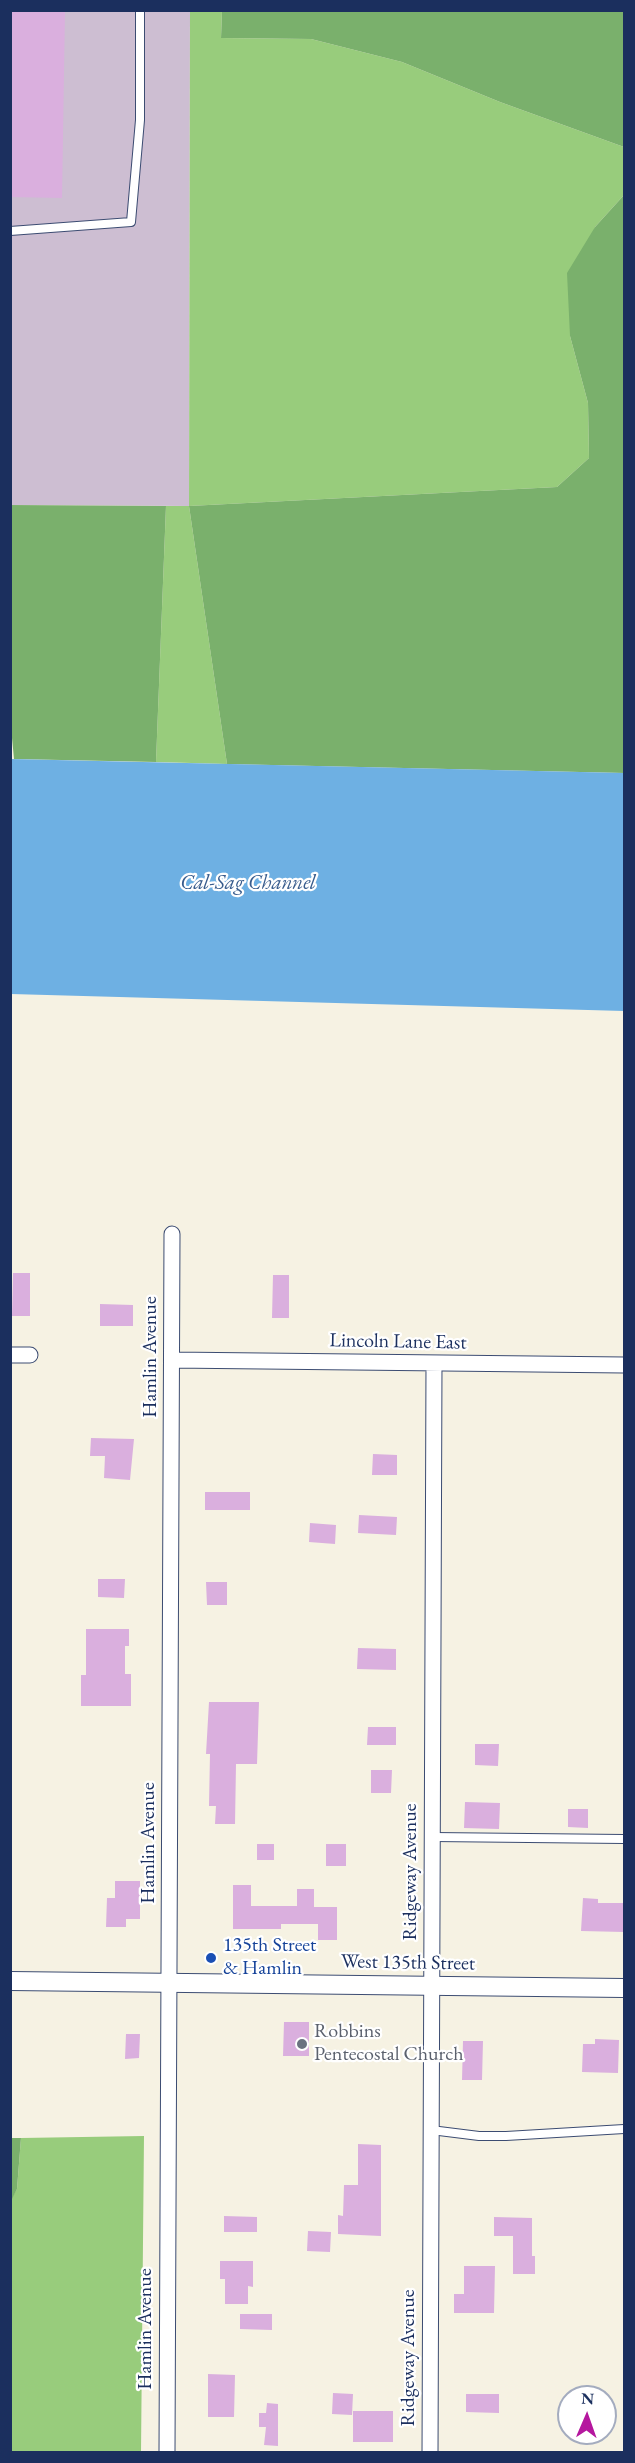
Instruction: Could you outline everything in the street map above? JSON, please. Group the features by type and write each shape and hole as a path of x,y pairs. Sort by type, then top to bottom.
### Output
{"street":[{"name":"Hamlin Avenue","path":"167,2452 172,1234"},
{"path":"10,1355 30,1355"},
{"name":"Lincoln Lane East","path":"172,1360 624,1365"},
{"name":"Ridgeway Avenue","path":"430,2452 434,1363"},
{"name":"West 135th Street","path":"10,1981 624,1988"}],"lane":[{"path":"10,231 131,222 140,120 140,10"},
{"path":"433,1837 624,1839"},
{"path":"431,2130 479,2136 506,2136 624,2129"}],"shaded area":[{"path":"11,11 190,11 189,506 11,505"}],"green space":[{"path":"190,11 222,11 221,38 311,39 402,62 500,102 624,147 624,195 595,227 570,336 588,403 589,458 557,487 189,506"},
{"path":"222,11 624,11 624,147 500,102 402,62 311,39 221,38"},
{"path":"624,195 624,773 227,764 189,506 557,487 589,458 588,403 570,336 567,273 595,227"},
{"path":"10,505 166,506 156,762 14,759 10,717"},
{"path":"166,506 189,506 227,764 156,762"},
{"path":"144,2136 141,2452 11,2452 10,2201 17,2189 21,2138"},
{"path":"11,2138 21,2138 17,2189 11,2201"}],"water":[{"name":"Cal-Sag Channel","path":"11,759 624,773 624,1011 11,994"}],"building":[{"path":"10,10 65,10 62,198 10,197"},
{"path":"13,1273 30,1273 30,1316 12,1316"},
{"path":"273,1275 289,1275 289,1318 272,1318"},
{"path":"100,1304 133,1305 133,1326 100,1326"},
{"path":"91,1438 134,1439 130,1480 104,1478 105,1456 90,1456"},
{"path":"373,1454 397,1455 397,1475 372,1475"},
{"path":"205,1492 250,1492 250,1510 205,1510"},
{"path":"359,1515 397,1517 396,1535 358,1533"},
{"path":"310,1523 336,1525 335,1544 309,1542"},
{"path":"98,1579 125,1579 124,1598 98,1597"},
{"path":"206,1582 227,1582 227,1605 207,1605"},
{"path":"86,1629 129,1629 129,1646 125,1646 125,1674 131,1674 131,1706 81,1706 81,1675 86,1675"},
{"path":"358,1648 396,1649 396,1670 357,1669"},
{"path":"209,1702 259,1702 257,1764 236,1764 235,1824 215,1824 216,1806 209,1806 210,1754 206,1754"},
{"path":"368,1727 396,1727 396,1745 367,1745"},
{"path":"475,1744 499,1744 498,1766 475,1765"},
{"path":"371,1770 392,1770 391,1793 371,1793"},
{"path":"465,1802 500,1803 499,1829 464,1828"},
{"path":"568,1809 588,1809 588,1828 568,1827"},
{"path":"257,1844 274,1844 274,1860 257,1860"},
{"path":"326,1844 346,1844 346,1866 326,1866"},
{"path":"115,1881 140,1881 140,1919 126,1919 126,1927 106,1927 107,1898 115,1898"},
{"path":"233,1885 251,1885 251,1906 297,1906 297,1889 314,1889 314,1907 337,1907 337,1940 318,1940 318,1924 281,1924 281,1929 233,1929"},
{"path":"583,1898 598,1899 598,1903 624,1903 624,1932 581,1931"},
{"path":"284,2022 309,2022 309,2056 283,2056"},
{"path":"126,2034 140,2034 139,2058 125,2059"},
{"path":"595,2039 619,2040 618,2073 582,2072 583,2044 595,2044"},
{"path":"463,2041 483,2041 482,2080 462,2080"},
{"path":"358,2144 381,2145 381,2236 338,2234 338,2215 343,2216 344,2185 358,2185"},
{"path":"224,2216 257,2217 257,2232 224,2232"},
{"path":"494,2217 532,2218 532,2256 535,2256 535,2274 513,2274 513,2236 494,2236"},
{"path":"308,2231 331,2232 330,2252 307,2251"},
{"path":"220,2261 253,2261 253,2287 248,2286 248,2304 225,2304 225,2279 220,2279"},
{"path":"464,2266 495,2266 494,2313 454,2313 454,2294 464,2294"},
{"path":"240,2314 272,2314 272,2330 240,2329"},
{"path":"208,2374 235,2375 234,2417 208,2417"},
{"path":"333,2393 353,2394 352,2415 332,2414"},
{"path":"466,2394 499,2394 499,2413 466,2412"},
{"path":"267,2403 278,2404 278,2446 264,2445 266,2427 259,2427 259,2413 266,2413"},
{"path":"353,2411 393,2411 393,2442 353,2442"}],"place":[{"name":"135th Street & Hamlin","path":"211,1958"},
{"name":"Robbins Pentecostal Church","path":"302,2044"}]}
